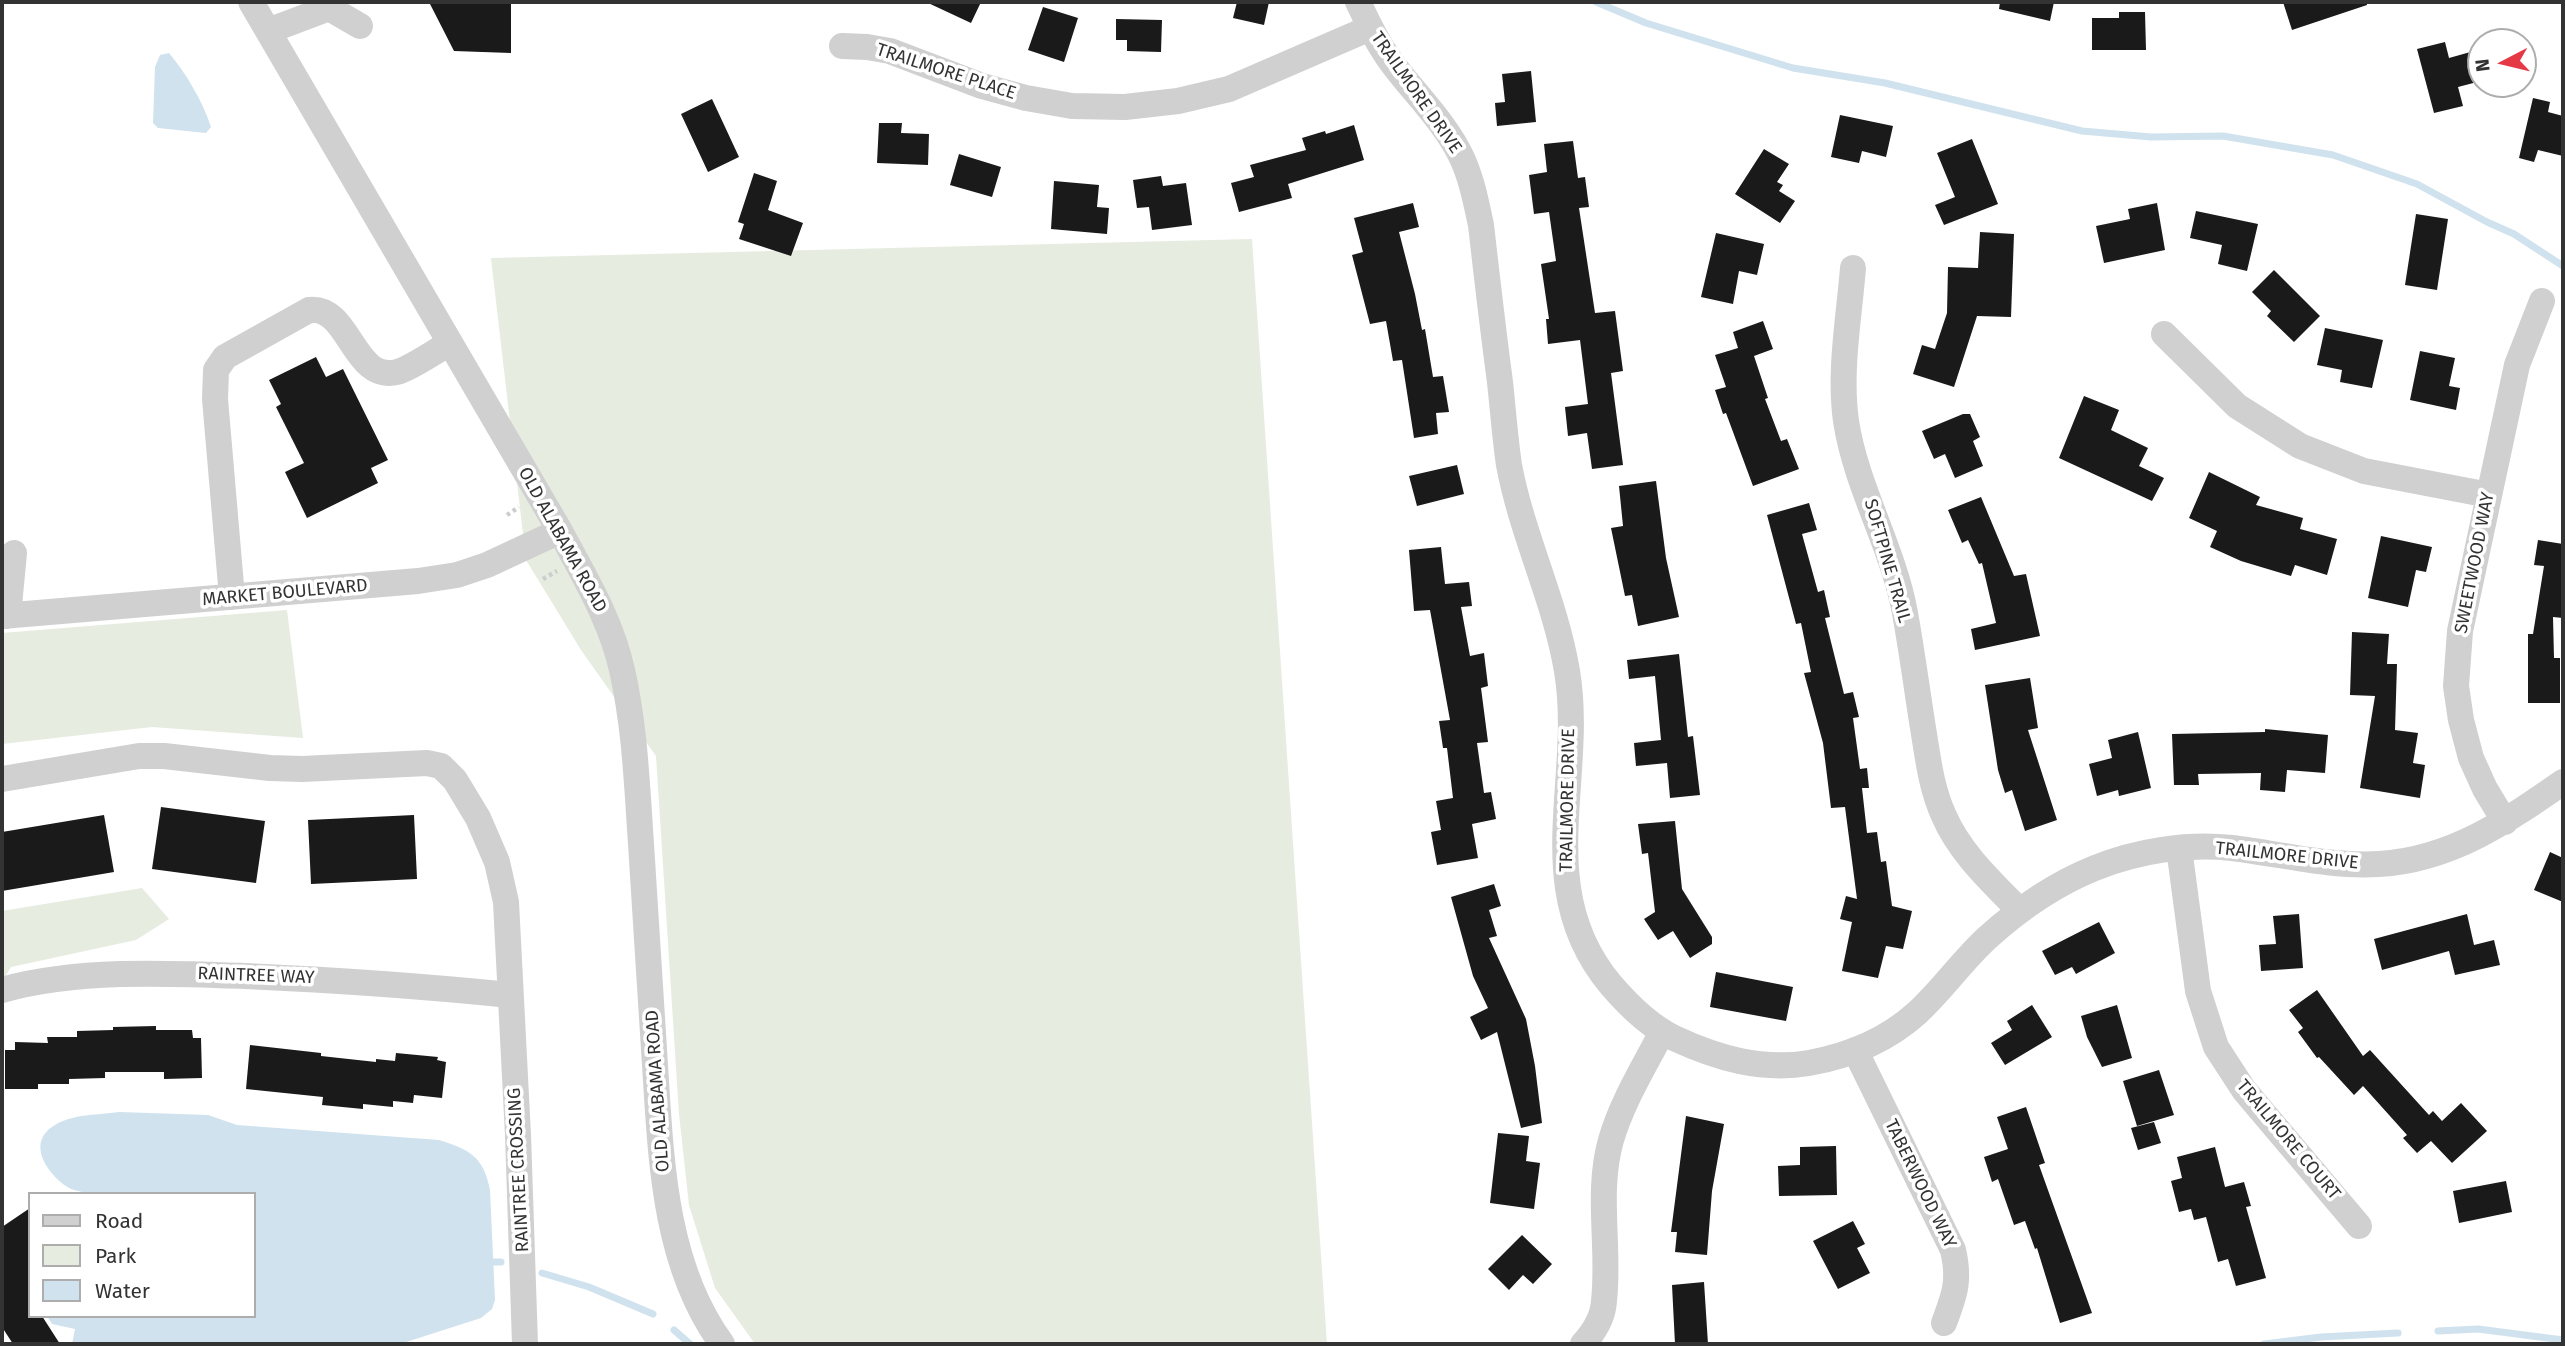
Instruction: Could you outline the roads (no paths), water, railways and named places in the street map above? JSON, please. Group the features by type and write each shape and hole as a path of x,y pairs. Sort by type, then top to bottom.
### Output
{"street":[{"name":"OLD ALABAMA ROAD","path":"251,2 560,531 609,626 622,670 636,766 659,1122 666,1191 681,1256 697,1299 722,1344"},
{"name":"TRAILMORE DRIVE","path":"1358,2 1370,28 1391,61 1447,132 1462,158 1473,189 1481,225 1510,465 1521,513 1559,634 1568,676 1571,728 1563,853 1568,897 1581,936 1602,975 1629,1006 1662,1032 1707,1054 1758,1065 1806,1063 1855,1051 1886,1035 1916,1014 1983,941 2019,910 2056,886 2096,867 2136,855 2179,848 2227,848 2332,863 2382,864 2445,851 2474,839 2505,822 2563,782"},
{"path":"268,30 329,8 360,26"},
{"name":"TRAILMORE PLACE","path":"842,46 890,51 982,86 1027,98 1072,106 1125,107 1178,101 1229,89 1370,28"},
{"name":"SOFTPINE TRAIL","path":"1853,268 1844,371 1846,421 1904,610 1932,783 1944,817 1962,848 2019,910"},
{"name":"SWEETWOOD WAY","path":"2505,822 2485,789 2471,758 2456,686 2460,631 2517,365 2542,301"},
{"path":"232,597 215,398 216,370 225,357 309,310 319,309 331,315 368,364 380,372 397,372 450,343"},
{"path":"2164,334 2238,406 2300,446 2364,471 2489,495"},
{"name":"MARKET BOULEVARD","path":"5,616 418,581 457,575 486,565 560,531"},
{"path":"5,616 14,553"},
{"name":"RAINTREE CROSSING","path":"2,779 138,756 164,756 302,769 426,763 441,766 455,780 478,818 497,862 506,902 519,1135 525,1344"},
{"name":"TRAILMORE COURT","path":"2179,848 2198,991 2216,1047 2244,1090 2359,1226"},
{"name":"RAINTREE WAY","path":"2,990 62,978 180,973 329,979 510,995"},
{"path":"1583,1344 1595,1332 1604,1304 1604,1186 1611,1141 1623,1109 1662,1032"},
{"name":"TABERWOOD WAY","path":"1855,1051 1953,1250 1957,1288 1944,1323"}],"water":[{"path":"169,53 188,79 203,108 211,127 206,133 158,128 153,123 155,67 160,55"},
{"path":"119,1112 208,1115 237,1125 439,1140 459,1147 479,1162 490,1190 495,1300 492,1309 481,1318 400,1344 72,1344 75,1329 52,1324 48,1318 256,1318 256,1192 81,1192 71,1189 52,1173 40,1148 46,1132 62,1121"}],"waterway":[{"path":"1596,2 1646,23 1793,68 1885,83 2082,131 2151,137 2223,136 2333,155 2417,184 2514,234 2563,266"},
{"path":"494,1262 501,1262"},
{"path":"542,1273 589,1287 653,1314"},
{"path":"2438,1331 2478,1329 2563,1340"},
{"path":"674,1330 690,1344"},
{"path":"2264,1344 2321,1337 2398,1333"}]}
